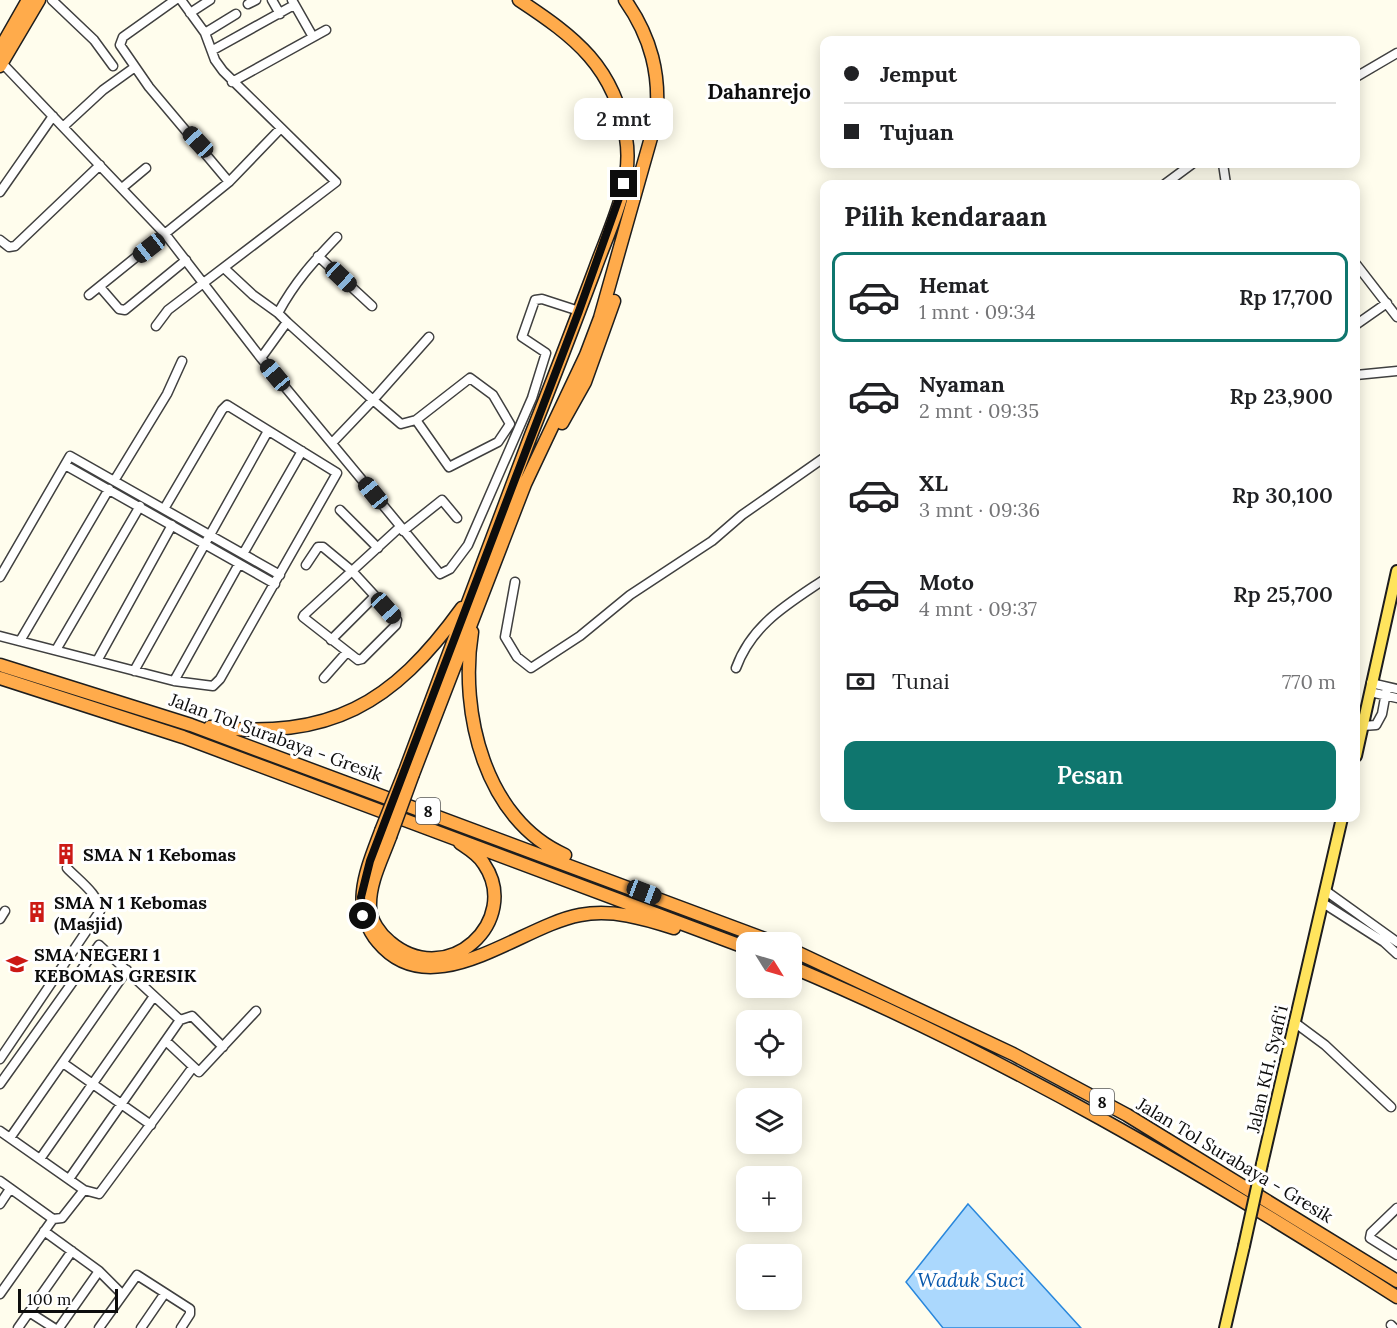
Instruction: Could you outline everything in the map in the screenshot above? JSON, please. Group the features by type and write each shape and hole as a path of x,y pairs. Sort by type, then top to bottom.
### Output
{"highway":[{"path":"0,49 28,0"},
{"path":"1,64 39,0"},
{"path":"409,773 472,594 579,311 621,194 627,170 626,138 612,92 594,60 576,40 519,0"},
{"path":"625,0 635,14 654,59 659,96 656,120 636,191 622,269 608,323 585,382 525,484 385,834 364,878 361,897 363,916 380,945 408,963 422,967 462,963 553,922 593,913 638,917 736,946"},
{"path":"190,724 245,731 280,730 332,720 360,708 397,683 416,665 441,637 472,594"},
{"path":"476,608 470,647 474,719 486,762 501,799 531,834 551,849 665,900"},
{"name":"Jalan Tol Surabaya - Gresik","path":"0,665 190,724 747,932"},
{"name":"Jalan Tol Surabaya - Gresik","path":"0,678 183,737 450,835 736,945"},
{"path":"385,834 371,887 370,908 373,919 385,937 396,947 414,956 431,959 454,955 470,947 484,929 492,910 492,885 485,865 450,835"},
{"name":"Jalan Tol Surabaya - Gresik","path":"802,955 1013,1054 1127,1115 1397,1281"},
{"name":"Jalan Tol Surabaya - Gresik","path":"802,971 876,1002 999,1062 1190,1168 1397,1297"}],"main road":[{"path":"1360,739 1370,687 1394,600 1397,571"},
{"name":"Jalan KH. Syafi'i","path":"1225,1328 1341,822"}],"street":[{"path":"52,0 94,40 112,66"},
{"path":"175,0 120,40 120,45 148,87 229,182"},
{"path":"156,326 168,310 336,183 334,178 232,81 215,60 205,33 181,0"},
{"path":"190,13 210,0"},
{"path":"272,0 280,14"},
{"path":"213,50 280,14 293,3 313,37"},
{"path":"205,33 236,14"},
{"path":"232,81 326,30"},
{"path":"1360,75 1397,53"},
{"path":"1,64 64,126 166,235 261,358 440,574 450,569 468,545 532,398 545,357 544,350 522,337 536,300 542,299 579,311"},
{"path":"64,126 103,90 135,68"},
{"path":"0,192 53,116"},
{"path":"89,295 229,182 281,128"},
{"path":"0,240 9,247 15,246 100,165"},
{"path":"122,188 146,168"},
{"path":"1170,180 1187,168"},
{"path":"278,313 300,276 337,237"},
{"path":"318,256 372,306"},
{"path":"100,287 119,309 125,310 186,260"},
{"path":"224,268 247,291 278,313 401,424 416,420 470,378 493,395 510,424 498,442 449,467 416,420"},
{"path":"1360,269 1397,317"},
{"path":"1360,321 1387,303"},
{"path":"261,358 287,322"},
{"path":"332,442 429,337"},
{"path":"114,481 167,394 182,361"},
{"path":"1360,375 1397,371"},
{"path":"0,636 174,681 213,686 217,683 336,478 335,470 227,405 224,406 164,509"},
{"path":"134,671 268,431"},
{"path":"243,554 303,451"},
{"path":"0,577 70,456 280,575"},
{"path":"515,582 505,637 517,657 531,668 579,636 630,595 712,541 742,515 820,460"},
{"path":"64,465 274,584"},
{"path":"20,641 109,489"},
{"path":"306,565 321,546 352,571 397,622 362,659 358,660 303,617 352,571 378,548 442,500 457,518"},
{"path":"56,650 140,506"},
{"path":"340,510 378,548"},
{"path":"97,661 172,525"},
{"path":"174,681 239,564"},
{"path":"736,668 746,646 767,619 820,582"},
{"path":"332,640 375,596"},
{"path":"324,678 347,652"},
{"path":"1370,687 1387,691 1397,698"},
{"path":"1387,691 1397,689"},
{"path":"1363,726 1378,722 1387,691"},
{"path":"0,1059 99,910 100,905 92,894 67,868"},
{"path":"1326,891 1397,942"},
{"path":"1323,903 1384,942 1397,954"},
{"path":"0,1084 96,947 102,946 180,1020"},
{"path":"10,1138 127,970"},
{"path":"40,1159 154,996"},
{"path":"166,1041 197,1072 201,1071 256,1011"},
{"path":"69,1179 180,1020 192,1016 223,1047"},
{"path":"1294,1023 1325,1045 1391,1107"},
{"path":"63,1063 151,1125"},
{"path":"0,1131 84,1190 92,1194 103,1191 193,1067"},
{"path":"0,1181 53,1219 62,1218 84,1190"},
{"path":"0,1204 10,1189"},
{"path":"1397,1208 1370,1235 1372,1240 1397,1255"},
{"path":"0,1294 53,1219"},
{"path":"44,1231 99,1271 122,1294"},
{"path":"18,1328 72,1251"},
{"path":"59,1328 99,1271"},
{"path":"99,1328 137,1275 190,1309 190,1314 181,1328"},
{"path":"141,1328 165,1293"},
{"path":"30,1312 54,1328"}],"water":[{"name":"Waduk Suci","path":"968,1204 1081,1328 943,1328 906,1282"}],"place":[{"name":"SMA N 1 Kebomas","path":"66,854"},
{"name":"SMA N 1 Kebomas (Masjid)","path":"37,912"},
{"name":"SMA NEGERI 1 KEBOMAS GRESIK","path":"17,964"}],"district":[{"name":"Dahanrejo","path":"759,91"}],"route":[{"path":"363,916 361,897 370,861 579,311 624,184"}]}
